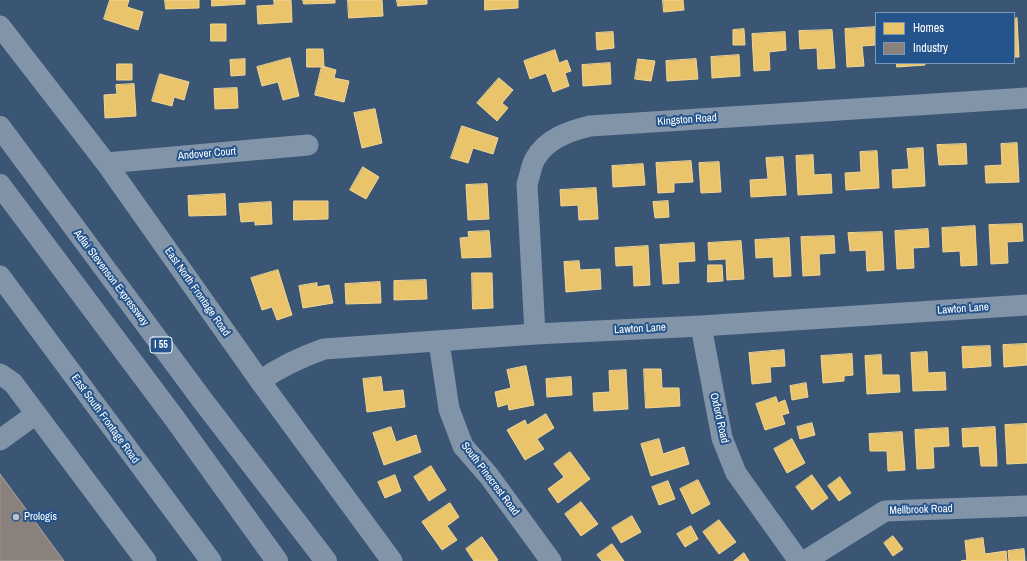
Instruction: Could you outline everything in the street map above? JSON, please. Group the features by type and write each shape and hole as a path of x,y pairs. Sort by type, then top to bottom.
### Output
{"highway":[{"name":"Adlai Stevenson Expressway","path":"0,127 203,401 326,561"},
{"path":"0,185 170,413 277,561"}],"street":[{"name":"East North Frontage Road","path":"0,26 106,164 260,381 392,561"},
{"name":"Kingston Road","path":"535,334 527,184 535,160 545,147 559,136 573,130 596,125 1027,98"},
{"name":"Andover Court","path":"106,164 308,145"},
{"name":"East South Frontage Road","path":"0,276 211,561"},
{"name":"Lawton Lane","path":"260,381 275,370 302,356 324,349 535,334 701,326 1027,305"},
{"name":"Oxford Road","path":"701,326 722,438 733,466 736,473 799,561"},
{"name":"South Pinecrest Road","path":"439,342 449,409 462,446 489,476 551,561"},
{"path":"0,374 13,383 146,561"},
{"path":"0,440 36,414"},
{"name":"Mellbrook Road","path":"805,561 885,511 1027,506"}],"building: Homes":[{"path":"110,0 129,0 127,7 143,12 138,30 104,19"},
{"path":"165,0 199,0 199,8 166,9"},
{"path":"212,0 245,0 245,4 212,6"},
{"path":"274,0 291,0 292,22 258,24 257,6 274,5"},
{"path":"303,0 335,0 335,3 304,4"},
{"path":"348,0 382,0 383,16 349,18"},
{"path":"397,0 427,0 427,4 398,6"},
{"path":"485,0 518,0 518,8 485,10"},
{"path":"663,0 683,0 684,10 664,12"},
{"path":"1017,18 1019,57 1015,57 1015,19"},
{"path":"211,24 226,24 226,41 211,41"},
{"path":"875,27 875,45 862,46 864,66 847,67 845,29"},
{"path":"744,29 745,45 733,45 733,30"},
{"path":"832,30 835,68 818,69 817,48 800,49 799,31"},
{"path":"613,32 614,48 597,50 596,33"},
{"path":"785,32 786,50 769,52 770,70 754,71 752,34"},
{"path":"307,49 323,49 324,67 307,67"},
{"path":"555,50 559,63 567,60 571,71 565,73 569,86 553,92 546,73 530,79 524,61"},
{"path":"739,55 740,76 712,78 711,57"},
{"path":"290,58 299,96 283,100 278,82 262,86 257,67"},
{"path":"245,59 245,75 231,76 230,60"},
{"path":"638,59 655,61 651,81 635,79"},
{"path":"696,59 698,79 667,81 666,61"},
{"path":"610,63 611,84 583,86 582,65"},
{"path":"117,64 132,64 132,80 117,80"},
{"path":"897,64 925,64 925,65 897,67"},
{"path":"322,66 336,70 334,78 349,81 344,102 315,95"},
{"path":"160,74 189,82 184,100 174,97 172,106 152,101"},
{"path":"499,78 513,90 502,103 508,108 497,121 477,103"},
{"path":"134,84 136,116 105,118 104,95 117,94 116,85"},
{"path":"237,88 238,108 215,109 214,89"},
{"path":"375,109 382,143 362,148 354,113"},
{"path":"462,126 498,138 493,154 473,148 468,163 451,158"},
{"path":"1017,143 1019,182 986,183 985,166 1002,165 1001,144"},
{"path":"966,144 967,164 939,165 937,145"},
{"path":"923,148 925,186 893,188 892,170 909,169 907,149"},
{"path":"877,151 879,188 846,190 845,173 861,172 860,152"},
{"path":"813,155 814,175 831,174 832,193 798,195 796,156"},
{"path":"783,157 786,195 751,197 750,180 768,179 766,158"},
{"path":"691,161 693,182 674,183 674,192 658,193 656,163"},
{"path":"719,162 721,192 701,193 699,163"},
{"path":"643,164 645,185 613,187 612,166"},
{"path":"363,167 379,177 366,199 350,190"},
{"path":"487,184 489,219 468,220 466,185"},
{"path":"596,188 598,219 579,220 578,205 561,206 560,190"},
{"path":"225,194 226,215 189,216 188,196"},
{"path":"294,201 328,201 328,219 294,220"},
{"path":"668,201 669,217 655,218 653,202"},
{"path":"271,202 272,224 255,225 255,221 241,222 239,204"},
{"path":"1022,224 1023,241 1007,242 1008,263 991,264 989,225"},
{"path":"975,226 977,265 961,266 960,251 943,252 942,228"},
{"path":"928,229 929,247 913,248 914,268 897,269 895,231"},
{"path":"489,231 491,257 462,258 460,238 469,237 468,232"},
{"path":"882,232 884,270 867,271 866,250 850,251 848,233"},
{"path":"834,236 835,253 819,254 820,275 803,276 801,237"},
{"path":"789,238 791,276 774,277 773,257 756,258 755,240"},
{"path":"741,241 744,279 727,280 726,259 709,260 708,243"},
{"path":"694,243 695,261 678,262 679,283 663,284 660,245"},
{"path":"648,246 650,285 634,286 633,265 616,266 615,248"},
{"path":"579,261 580,270 600,269 601,289 566,292 564,262"},
{"path":"708,265 722,265 723,281 708,282"},
{"path":"278,270 292,315 277,320 272,307 262,310 251,278"},
{"path":"472,273 492,273 493,308 473,309"},
{"path":"426,280 427,299 394,300 394,281"},
{"path":"380,282 381,303 346,304 345,284"},
{"path":"317,283 317,287 329,285 333,303 303,308 299,286"},
{"path":"1027,344 1027,365 1004,367 1003,345"},
{"path":"990,346 991,366 963,368 962,347"},
{"path":"784,350 785,366 770,367 771,382 752,384 749,353"},
{"path":"927,352 928,373 945,372 946,390 913,391 911,353"},
{"path":"852,354 853,375 844,376 844,381 823,383 821,356"},
{"path":"881,355 882,375 899,375 900,392 867,394 865,356"},
{"path":"526,366 534,405 509,410 508,404 498,407 495,392 511,388 507,370"},
{"path":"644,369 661,369 662,388 679,388 680,406 646,408"},
{"path":"626,370 628,409 594,411 593,393 610,392 609,371"},
{"path":"381,377 383,392 403,390 405,407 367,412 363,379"},
{"path":"571,377 572,395 547,397 546,379"},
{"path":"806,383 808,397 792,400 790,386"},
{"path":"776,397 778,403 785,400 789,413 782,415 785,424 765,430 756,404"},
{"path":"546,414 554,428 537,439 544,449 525,460 507,430 525,420 527,425"},
{"path":"812,423 815,435 800,439 797,427"},
{"path":"1027,424 1027,463 1007,464 1005,425"},
{"path":"391,427 396,442 416,435 421,452 384,465 373,433"},
{"path":"995,427 997,466 981,466 979,446 963,447 962,429"},
{"path":"948,428 949,446 933,447 934,468 917,469 915,430"},
{"path":"902,432 905,470 888,471 887,451 870,451 869,434"},
{"path":"659,439 663,454 684,447 689,464 651,476 641,444"},
{"path":"792,439 805,463 787,473 774,449"},
{"path":"570,452 590,479 558,503 548,489 564,477 554,464"},
{"path":"431,466 446,490 429,501 414,477"},
{"path":"395,475 401,491 385,498 378,482"},
{"path":"812,475 828,498 812,510 796,487"},
{"path":"840,477 851,493 839,501 828,486"},
{"path":"698,480 710,504 692,514 680,489"},
{"path":"668,481 675,499 659,505 652,487"},
{"path":"581,502 598,524 581,536 565,514"},
{"path":"450,503 459,517 447,526 457,540 442,550 422,522"},
{"path":"632,516 641,532 621,543 612,528"},
{"path":"719,520 736,542 719,554 703,532"},
{"path":"691,526 698,539 685,547 677,534"},
{"path":"893,536 903,549 893,556 884,543"},
{"path":"482,537 498,560 474,561 466,549"},
{"path":"983,538 985,554 1006,551 1007,561 961,561 967,560 965,541"},
{"path":"612,544 624,561 602,561 597,555"},
{"path":"1024,549 1025,561 1009,561 1008,551"},
{"path":"744,553 749,561 734,561"}],"building: Industry":[{"name":"Prologis","path":"0,474 64,561 0,561"}],"place":[{"name":"Prologis","path":"16,517"}]}
